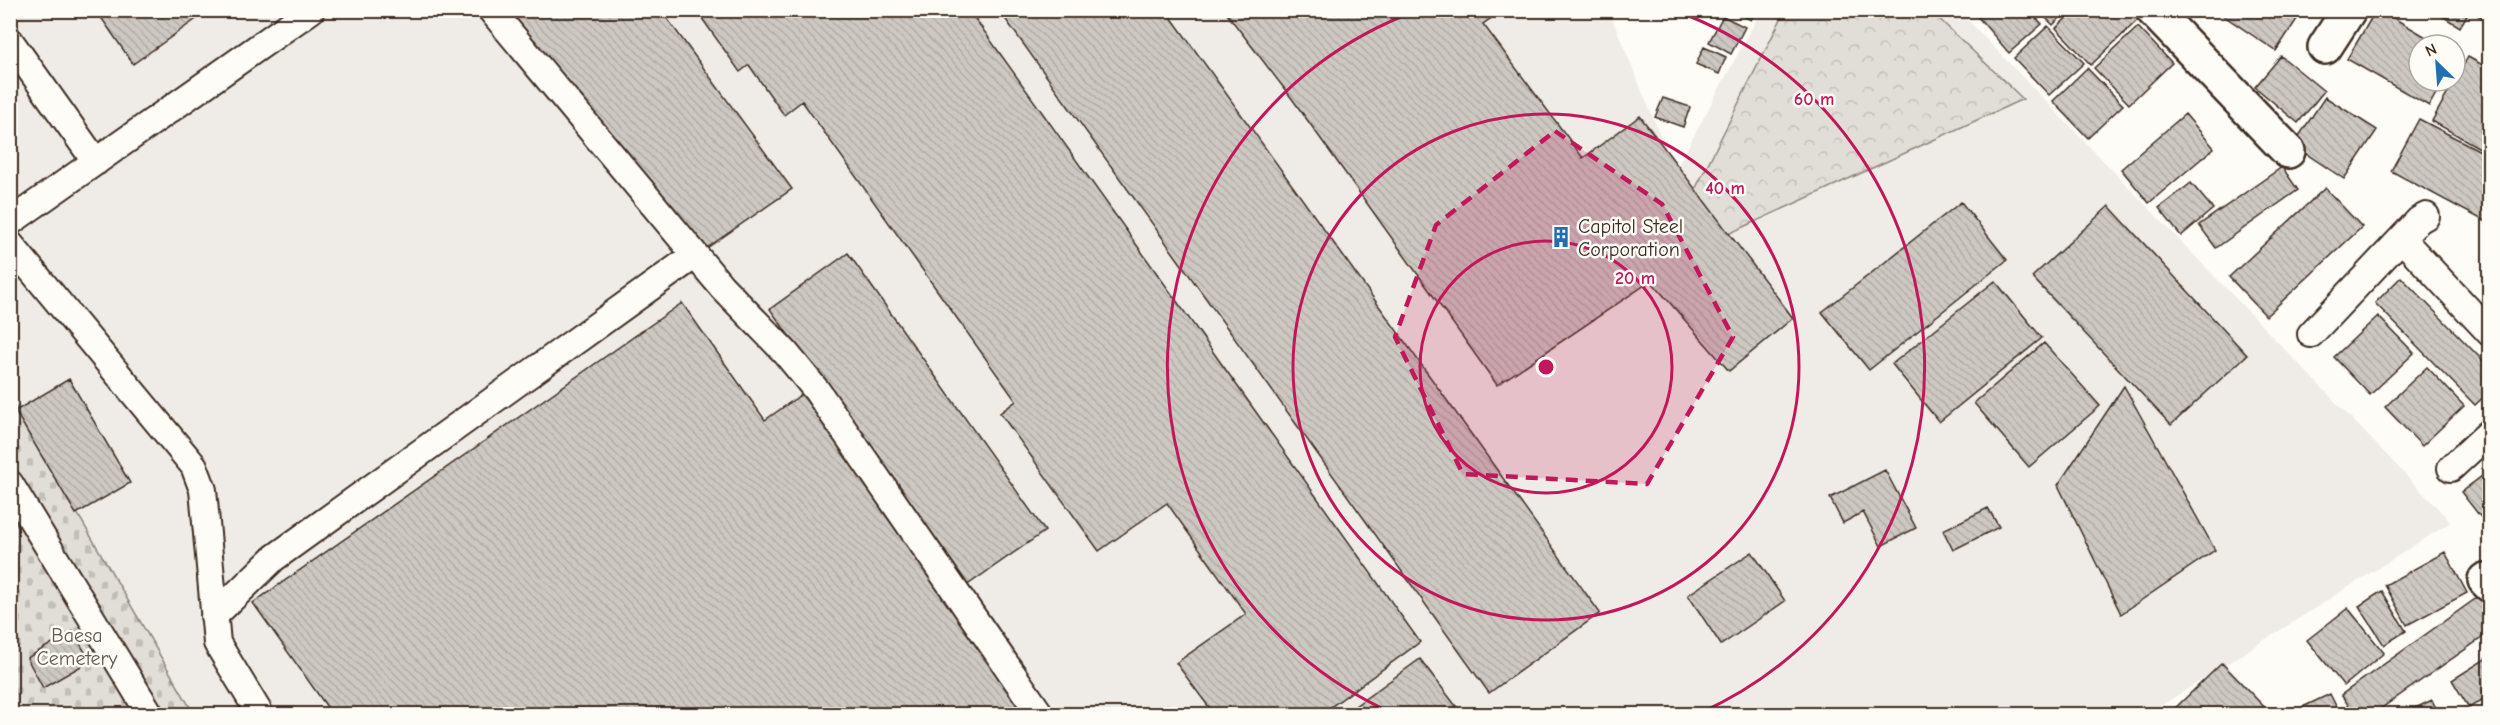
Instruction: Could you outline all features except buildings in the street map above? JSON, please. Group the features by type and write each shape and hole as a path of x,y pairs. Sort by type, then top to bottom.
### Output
{"street":[{"path":"2153,10 2288,151"},
{"path":"2325,47 2349,10"}],"lane":[{"path":"10,222 311,10"},
{"path":"491,10 696,255 817,391 1040,714"},
{"path":"10,41 96,162"},
{"path":"2311,334 2426,216"},
{"path":"2402,239 2490,333"},
{"path":"10,244 194,466 203,490 217,643 260,714"},
{"path":"214,616 274,558 696,255"},
{"path":"2451,468 2490,432"},
{"path":"10,484 150,714"}],"highlighted area":[{"path":"1555,131 1662,204 1733,337 1647,484 1463,474 1395,337 1436,225"}],"shaded area":[{"name":"Capitol Steel Corporation","path":"10,11 1609,11 1675,171 1761,11 1959,11 2451,522 2148,714 194,714 11,399"}],"green space":[{"path":"1785,11 1931,11 2023,99 1656,267"},
{"name":"Baesa Cemetery","path":"11,399 194,714 11,714"}],"place":[{"name":"Capitol Steel Corporation","path":"1561,237"}]}
